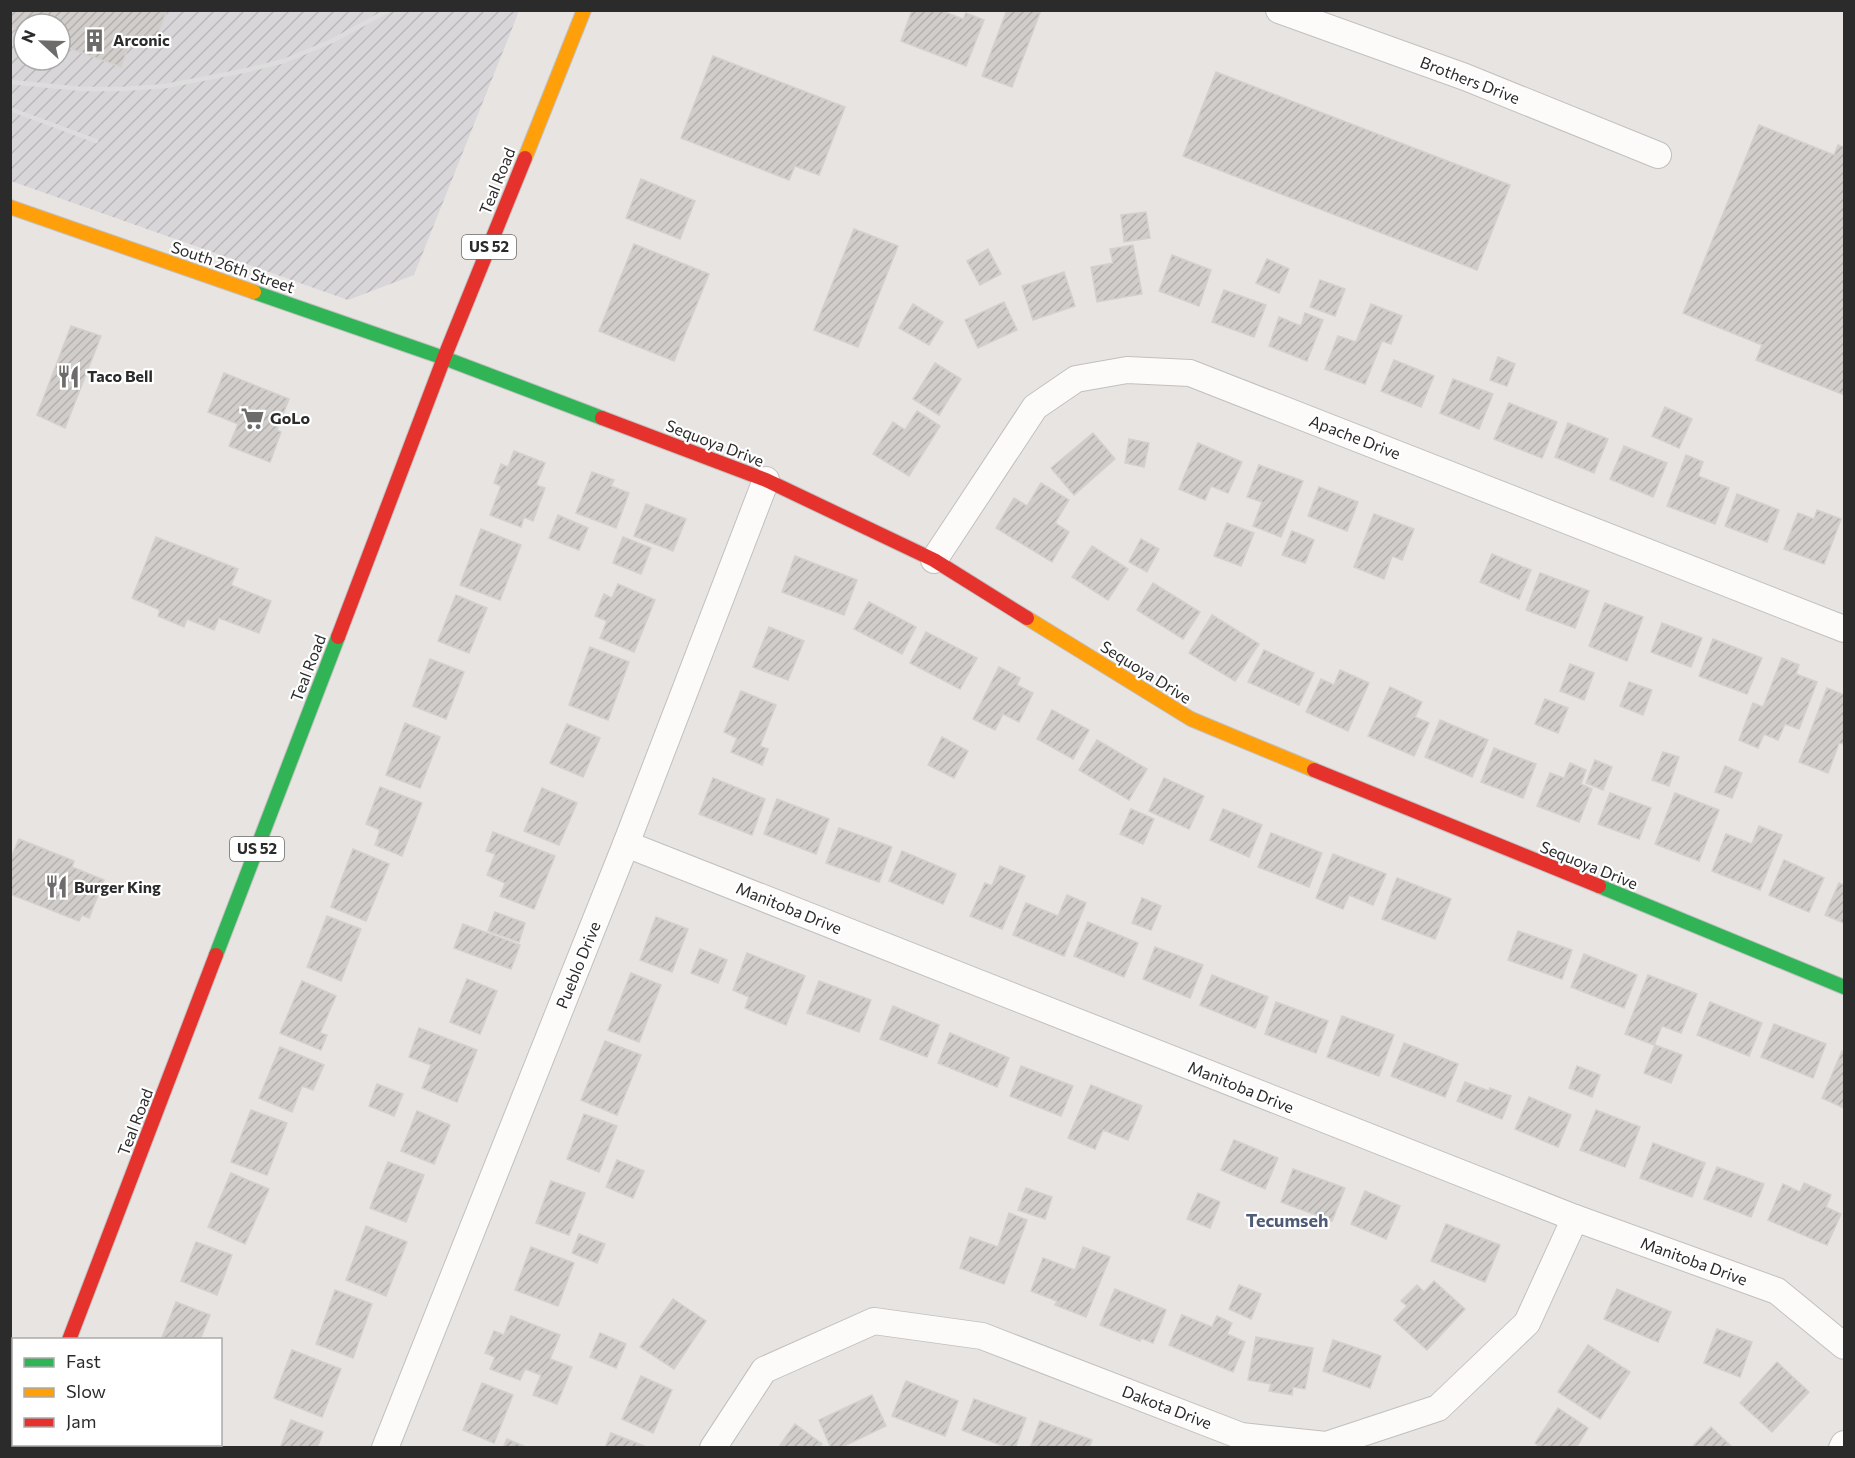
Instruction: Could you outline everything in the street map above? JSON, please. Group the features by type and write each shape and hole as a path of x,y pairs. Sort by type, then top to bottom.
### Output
{"street":[{"name":"Teal Road","path":"70,1338 444,358 584,10"},
{"name":"Brothers Drive","path":"1279,10 1465,77 1658,154"},
{"name":"South 26th Street","path":"10,207 444,358"},
{"name":"Sequoya Drive","path":"444,358 766,480 933,560 1191,719 1845,987"},
{"name":"Apache Drive","path":"933,560 1035,407 1077,379 1127,370 1190,373 1845,629"},
{"name":"Pueblo Drive","path":"385,1448 626,844 766,480"},
{"name":"Manitoba Drive","path":"626,844 1575,1218 1777,1291 1845,1346"},
{"name":"Dakota Drive","path":"713,1448 764,1370 874,1321 982,1336 1241,1436 1326,1445 1438,1408 1527,1323 1575,1218"}],"shaded area":[{"path":"11,11 519,11 414,275 348,300 11,181"}],"building":[{"name":"Arconic","path":"10,10 167,10 154,44 132,36 121,67 72,49 72,12 12,12 12,28 10,27"},
{"path":"912,10 940,10 963,19 966,13 984,20 966,66 901,41"},
{"path":"1007,10 1041,10 1012,87 982,76"},
{"path":"713,56 845,107 819,175 795,166 789,180 681,138"},
{"path":"1216,72 1510,185 1477,270 1183,156"},
{"path":"1759,125 1834,155 1838,145 1844,147 1844,395 1756,360 1762,345 1683,313"},
{"path":"641,179 695,201 680,239 626,218"},
{"path":"1146,212 1150,238 1124,242 1121,215"},
{"path":"854,229 898,246 858,347 814,330"},
{"path":"634,244 709,274 674,361 599,331"},
{"path":"1133,245 1142,294 1097,302 1091,267 1113,263 1110,249"},
{"path":"988,249 1001,274 980,285 967,261"},
{"path":"1172,255 1211,270 1199,306 1159,291"},
{"path":"1267,259 1289,269 1279,293 1256,283"},
{"path":"1064,272 1075,306 1033,320 1022,286"},
{"path":"1320,280 1345,289 1335,316 1310,307"},
{"path":"1224,290 1266,305 1254,337 1212,322"},
{"path":"1004,302 1017,330 978,348 965,320"},
{"path":"913,304 943,322 929,345 899,328"},
{"path":"1371,304 1402,316 1391,344 1382,341 1365,384 1325,369 1338,336 1356,342"},
{"path":"1305,313 1323,320 1307,361 1269,346 1279,317 1301,326"},
{"name":"Taco Bell","path":"71,326 101,336 65,428 37,415"},
{"path":"1498,357 1515,364 1507,386 1490,380"},
{"path":"1394,360 1434,376 1421,407 1381,391"},
{"path":"935,363 961,379 939,415 913,399"},
{"name":"GoLo","path":"224,373 289,399 277,430 281,432 270,462 229,446 238,424 208,412"},
{"path":"1453,379 1493,394 1479,429 1440,413"},
{"path":"1509,403 1557,422 1542,458 1494,439"},
{"path":"1665,407 1692,419 1679,448 1652,436"},
{"path":"917,411 940,426 909,476 873,454 893,422 905,430"},
{"path":"1568,423 1608,439 1594,473 1555,457"},
{"path":"1093,433 1115,459 1074,495 1051,468"},
{"path":"1129,439 1149,443 1144,467 1125,463"},
{"path":"1198,443 1242,462 1228,493 1211,486 1205,500 1179,489"},
{"path":"1624,446 1667,463 1653,497 1610,479"},
{"path":"514,451 545,463 536,485 545,488 533,521 524,517 521,527 490,515 501,486 494,483 501,464 508,467"},
{"path":"1686,455 1703,462 1698,476 1729,488 1715,524 1667,506"},
{"path":"1259,465 1303,481 1281,537 1253,526 1262,502 1247,497"},
{"path":"592,472 614,480 611,486 629,493 616,528 576,513"},
{"path":"1041,483 1069,500 1055,523 1069,532 1052,562 996,528 1014,498 1027,506"},
{"path":"1319,487 1358,502 1347,531 1308,516"},
{"path":"1737,494 1779,510 1767,542 1725,526"},
{"path":"646,504 686,519 673,551 634,536"},
{"path":"1817,510 1841,519 1824,564 1784,549 1798,513 1814,519"},
{"path":"1374,514 1414,529 1402,560 1392,556 1384,579 1354,567"},
{"path":"558,515 588,528 579,550 549,538"},
{"path":"1227,523 1254,533 1241,566 1214,556"},
{"path":"481,529 521,545 500,600 460,585"},
{"path":"1292,531 1314,540 1305,563 1282,555"},
{"path":"156,537 238,569 231,585 271,601 259,633 219,618 214,630 187,619 184,627 158,616 160,610 132,598"},
{"path":"623,537 651,548 641,574 613,563"},
{"path":"1141,539 1159,549 1147,572 1129,562"},
{"path":"1092,546 1128,569 1108,600 1072,577"},
{"path":"1492,554 1531,570 1519,599 1480,582"},
{"path":"795,556 857,580 844,615 782,592"},
{"path":"1540,573 1589,591 1575,628 1526,610"},
{"path":"1153,583 1200,612 1183,639 1137,610"},
{"path":"618,584 655,600 634,652 600,638 607,621 595,616 604,594 612,598"},
{"path":"456,595 487,608 469,653 438,641"},
{"path":"869,602 916,627 902,654 854,629"},
{"path":"1605,603 1643,617 1627,661 1589,646"},
{"path":"1212,615 1259,644 1235,681 1189,653"},
{"path":"1662,623 1702,638 1691,667 1651,652"},
{"path":"769,627 804,641 788,680 753,667"},
{"path":"926,632 977,658 960,689 910,663"},
{"path":"1713,639 1762,658 1747,694 1699,676"},
{"path":"590,647 629,662 608,720 569,705"},
{"path":"1264,650 1314,673 1299,705 1248,682"},
{"path":"1782,658 1799,665 1796,674 1817,682 1799,729 1785,724 1778,740 1764,734 1758,748 1739,740 1753,703 1763,707"},
{"path":"430,659 464,672 446,719 413,706"},
{"path":"1570,664 1594,673 1584,700 1560,691"},
{"path":"999,667 1020,678 1017,685 1033,693 1019,722 1003,714 995,730 973,719"},
{"path":"1340,670 1369,683 1348,731 1306,712 1321,679 1334,685"},
{"path":"1629,682 1652,690 1643,715 1620,706"},
{"path":"1390,687 1422,702 1415,717 1429,723 1414,756 1368,736"},
{"path":"1827,688 1844,695 1844,744 1839,743 1828,773 1799,762"},
{"path":"741,691 776,705 760,746 768,749 762,765 731,752 737,738 724,732"},
{"path":"1545,699 1568,708 1558,733 1535,724"},
{"path":"1052,710 1089,730 1073,759 1037,739"},
{"path":"1440,720 1488,740 1472,777 1425,757"},
{"path":"405,723 440,737 420,788 386,775"},
{"path":"567,724 600,738 583,777 550,763"},
{"path":"942,737 968,751 954,778 928,765"},
{"path":"1097,740 1147,769 1129,800 1079,770"},
{"path":"1494,748 1536,764 1523,798 1481,782"},
{"path":"1663,752 1679,757 1669,786 1652,780"},
{"path":"1595,760 1612,767 1603,790 1586,783"},
{"path":"1570,763 1586,770 1581,784 1592,789 1579,822 1537,806 1550,773 1564,778"},
{"path":"1725,766 1742,773 1732,798 1715,792"},
{"path":"713,778 765,799 752,835 699,814"},
{"path":"1164,778 1204,796 1189,829 1149,811"},
{"path":"380,787 422,803 402,856 375,845 380,830 366,824"},
{"path":"542,788 577,803 559,845 524,831"},
{"path":"1610,793 1651,808 1639,839 1598,824"},
{"path":"1675,793 1719,810 1699,861 1655,844"},
{"path":"777,799 829,819 816,854 764,834"},
{"path":"1131,809 1154,819 1143,844 1120,834"},
{"path":"1223,809 1262,825 1249,857 1210,840"},
{"path":"1759,826 1782,835 1760,890 1712,871 1726,834 1752,844"},
{"path":"839,828 892,847 879,882 826,863"},
{"path":"493,832 555,856 534,909 500,896 505,883 487,875 495,854 486,851"},
{"path":"1271,833 1322,853 1309,887 1258,867"},
{"name":"Burger King","path":"19,839 74,861 72,867 104,880 89,918 82,915 79,921 10,894 10,860"},
{"path":"353,849 389,864 366,921 331,907"},
{"path":"902,851 956,874 943,904 889,881"},
{"path":"1333,854 1386,874 1373,905 1349,895 1343,909 1316,898"},
{"path":"1784,860 1824,878 1809,912 1769,895"},
{"path":"1000,866 1025,876 1002,929 970,916 985,883 992,886"},
{"path":"1397,878 1451,899 1435,939 1382,919"},
{"path":"1839,883 1844,885 1844,923 1825,915"},
{"path":"1067,895 1086,903 1064,956 1013,935 1026,903 1058,916"},
{"path":"1142,898 1161,906 1151,930 1132,923"},
{"path":"495,912 525,923 519,942 488,931"},
{"path":"327,916 361,929 341,981 307,967"},
{"path":"656,917 688,929 672,972 640,960"},
{"path":"1088,922 1138,943 1124,977 1074,956"},
{"path":"463,924 520,945 511,969 454,948"},
{"path":"1518,931 1572,950 1562,979 1508,960"},
{"path":"1155,947 1203,965 1190,998 1143,979"},
{"path":"700,949 727,960 718,983 691,973"},
{"path":"747,953 805,976 786,1025 745,1008 749,997 733,990"},
{"path":"1584,954 1637,975 1624,1008 1571,987"},
{"path":"631,973 661,985 639,1042 608,1030"},
{"path":"1212,975 1268,997 1255,1028 1200,1005"},
{"path":"1648,975 1697,994 1681,1033 1662,1026 1654,1045 1625,1034"},
{"path":"467,979 497,991 480,1034 450,1022"},
{"path":"302,981 336,996 320,1033 327,1035 321,1050 280,1033"},
{"path":"819,981 871,1000 859,1032 807,1013"},
{"path":"1276,1002 1328,1021 1316,1053 1265,1034"},
{"path":"1710,1002 1762,1023 1749,1056 1697,1035"},
{"path":"893,1006 939,1025 927,1057 880,1039"},
{"path":"1342,1016 1394,1035 1379,1076 1327,1057"},
{"path":"1774,1024 1826,1044 1813,1078 1761,1057"},
{"path":"419,1028 477,1050 457,1102 422,1088 431,1065 409,1057"},
{"path":"950,1033 1009,1058 997,1087 938,1063"},
{"path":"605,1041 641,1055 617,1115 581,1100"},
{"path":"1404,1043 1458,1064 1445,1097 1391,1076"},
{"path":"1655,1045 1682,1055 1671,1083 1644,1073"},
{"path":"280,1047 324,1065 313,1090 302,1086 292,1112 259,1098"},
{"path":"1842,1051 1844,1052 1844,1108 1822,1098"},
{"path":"1021,1066 1073,1086 1061,1116 1010,1096"},
{"path":"1577,1066 1600,1075 1592,1097 1569,1088"},
{"path":"1465,1082 1511,1096 1502,1119 1457,1101"},
{"path":"377,1084 403,1094 394,1116 369,1106"},
{"path":"1091,1085 1142,1106 1128,1140 1103,1130 1095,1149 1068,1138"},
{"path":"1529,1097 1571,1115 1558,1147 1515,1129"},
{"path":"251,1110 287,1123 267,1175 231,1162"},
{"path":"1596,1110 1640,1127 1625,1167 1580,1150"},
{"path":"417,1111 450,1125 434,1164 401,1151"},
{"path":"584,1114 617,1126 599,1172 567,1159"},
{"path":"1234,1140 1278,1158 1265,1189 1221,1170"},
{"path":"1653,1143 1705,1163 1692,1197 1640,1178"},
{"path":"617,1160 644,1171 633,1198 606,1187"},
{"path":"388,1162 424,1175 406,1222 370,1208"},
{"path":"1717,1167 1764,1184 1751,1217 1704,1199"},
{"path":"1293,1169 1345,1188 1332,1221 1281,1202"},
{"path":"231,1173 269,1189 245,1244 208,1227"},
{"path":"551,1181 585,1193 569,1235 536,1223"},
{"path":"1804,1183 1831,1195 1826,1207 1841,1214 1827,1245 1768,1220 1783,1184 1800,1192"},
{"path":"1026,1188 1052,1197 1045,1219 1018,1210"},
{"path":"1365,1191 1400,1206 1386,1239 1351,1224"},
{"path":"1198,1193 1220,1202 1210,1228 1187,1219"},
{"path":"1009,1213 1027,1220 1004,1284 960,1268 970,1237 998,1247"},
{"path":"1446,1224 1500,1245 1485,1282 1431,1261"},
{"path":"366,1226 407,1242 386,1296 346,1280"},
{"path":"579,1234 605,1244 597,1263 572,1253"},
{"path":"196,1242 232,1255 217,1295 181,1281"},
{"path":"531,1247 574,1263 558,1306 515,1290"},
{"path":"1083,1247 1110,1257 1086,1317 1055,1305 1057,1301 1031,1291 1043,1258 1075,1270"},
{"path":"1434,1281 1465,1309 1427,1350 1394,1320 1407,1306 1401,1301 1417,1285 1424,1292"},
{"path":"1239,1285 1261,1294 1251,1319 1229,1309"},
{"path":"1115,1289 1166,1310 1153,1343 1141,1338 1140,1341 1100,1325"},
{"path":"1617,1289 1671,1312 1658,1342 1604,1319"},
{"path":"335,1290 372,1304 353,1358 316,1344"},
{"path":"673,1299 706,1321 674,1369 640,1347"},
{"path":"176,1302 210,1315 201,1338 162,1338"},
{"path":"1182,1315 1212,1327 1217,1316 1232,1323 1227,1334 1245,1342 1233,1372 1169,1345"},
{"path":"511,1316 560,1335 550,1359 572,1367 557,1404 533,1395 541,1375 525,1369 520,1380 490,1369 495,1357 485,1353 494,1331 504,1335"},
{"path":"1717,1329 1752,1342 1740,1377 1704,1363"},
{"path":"600,1333 626,1344 616,1368 590,1357"},
{"path":"1256,1337 1313,1348 1305,1389 1293,1387 1292,1395 1269,1391 1271,1384 1248,1380"},
{"path":"1333,1340 1381,1356 1370,1388 1323,1371"},
{"path":"1588,1345 1630,1372 1600,1419 1558,1392"},
{"path":"292,1350 341,1369 322,1417 274,1398"},
{"path":"1777,1362 1809,1392 1772,1432 1740,1403"},
{"path":"641,1376 672,1390 653,1433 622,1419"},
{"path":"906,1381 958,1401 945,1436 892,1416"},
{"path":"482,1383 513,1395 494,1443 463,1430"},
{"path":"872,1395 886,1426 840,1448 831,1448 819,1420"},
{"path":"974,1399 1026,1418 1015,1448 1008,1448 962,1430"},
{"path":"1558,1408 1588,1428 1576,1448 1541,1448 1535,1443"},
{"path":"291,1420 323,1432 317,1448 280,1448"},
{"path":"1040,1421 1092,1440 1089,1448 1030,1448"},
{"path":"795,1424 822,1444 819,1448 778,1448"},
{"path":"1711,1427 1733,1448 1693,1446"},
{"path":"611,1433 647,1447 647,1448 605,1448"},
{"path":"507,1439 528,1448 503,1448"},
{"path":"122,1446 164,1446 163,1448 122,1448"}],"railway":[{"path":"10,82 82,89 166,86 284,61 332,41 389,10"},
{"path":"10,109 96,141"}],"traffic: fast":[{"path":"254,292 444,358 602,418"},
{"path":"216,955 338,637"},
{"path":"1599,886 1844,987"}],"traffic: slow":[{"path":"525,158 584,10"},
{"path":"10,207 254,292"},
{"path":"1027,618 1191,719 1314,770"}],"traffic: jam":[{"path":"338,637 444,358 525,158"},
{"path":"602,418 766,480 934,560 1027,618"},
{"path":"1314,770 1599,886"},
{"path":"70,1338 216,955"}],"place":[{"name":"Arconic","path":"95,40"},
{"name":"Taco Bell","path":"69,376"},
{"name":"GoLo","path":"252,418"},
{"name":"Burger King","path":"56,887"}],"district":[{"name":"Tecumseh","path":"1287,1221"}]}
